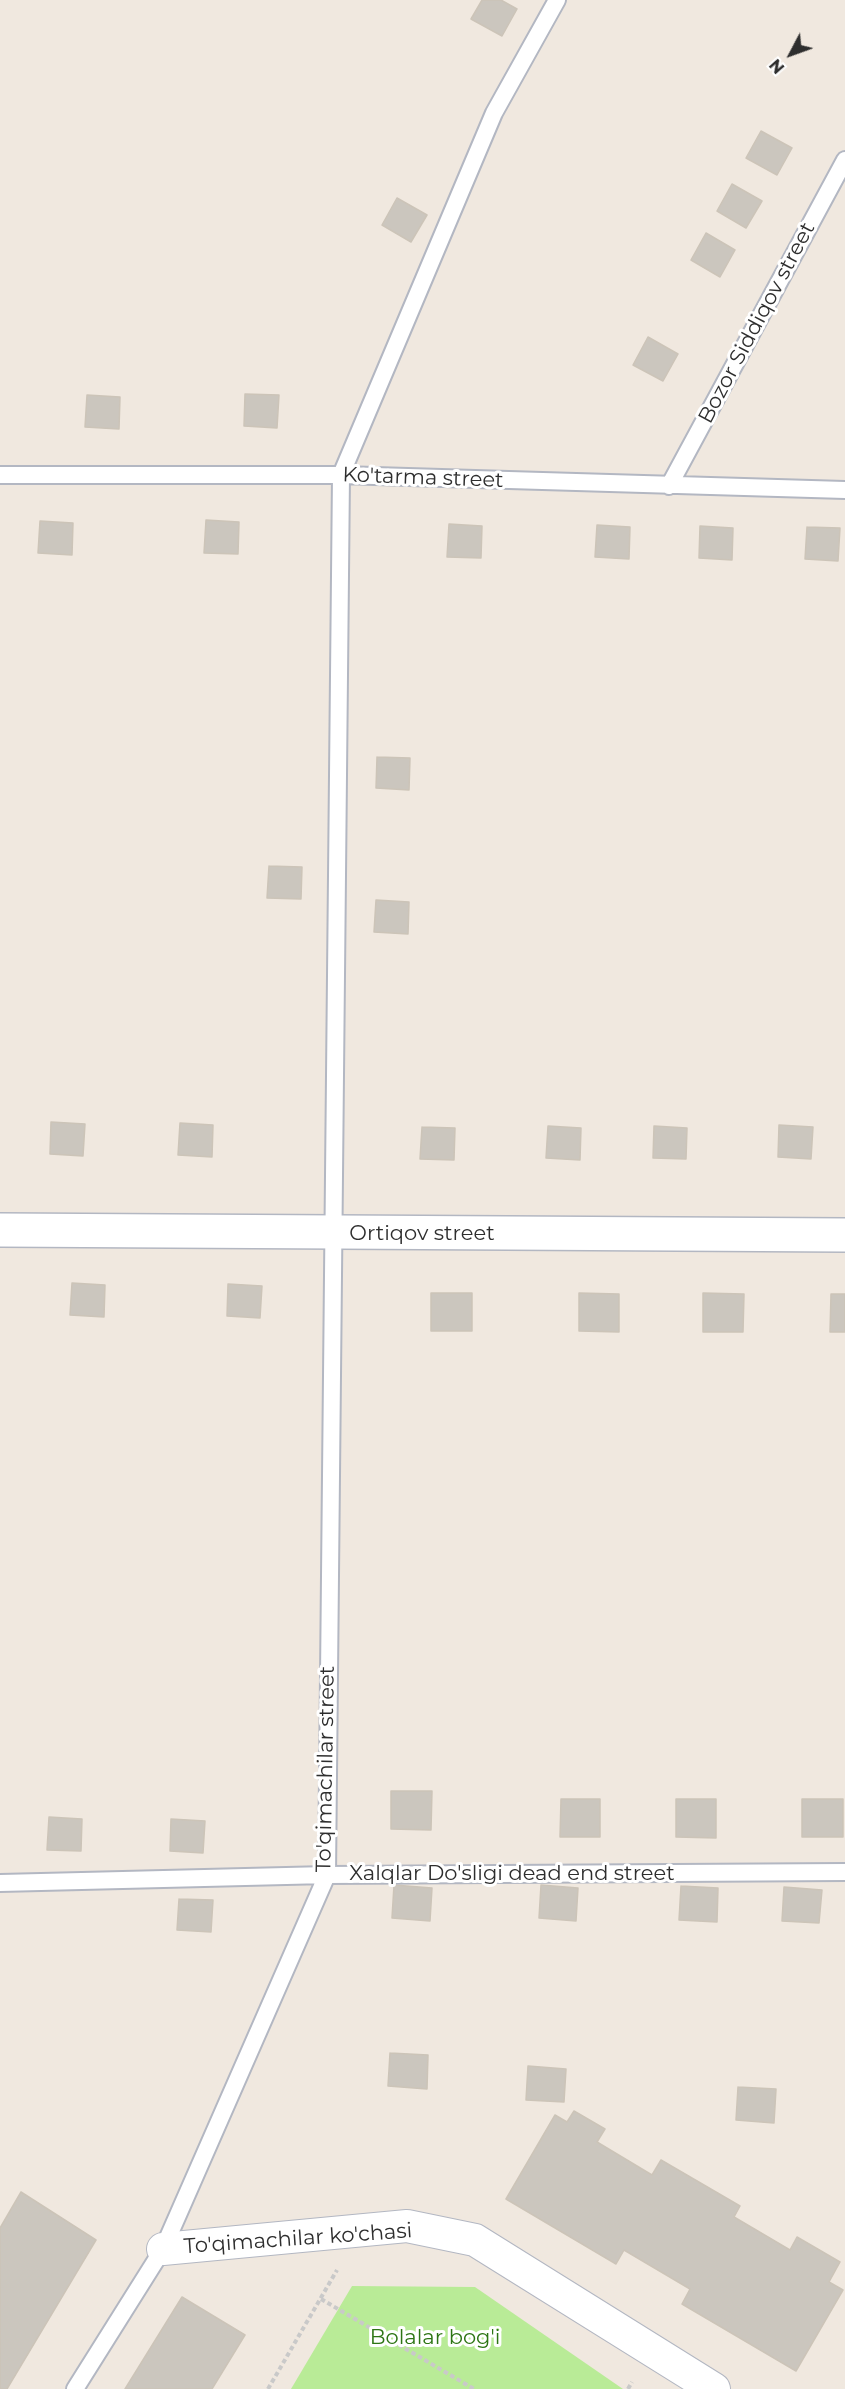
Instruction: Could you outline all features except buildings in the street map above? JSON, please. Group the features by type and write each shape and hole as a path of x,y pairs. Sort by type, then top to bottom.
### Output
{"street":[{"name":"Ortiqov street","path":"0,1230 845,1235"},
{"name":"To'qimachilar ko'chasi","path":"163,2249 407,2226 476,2240 714,2389"}],"lane":[{"path":"341,475 494,113 556,0"},
{"name":"Bozor Siddiqov street","path":"669,486 845,160"},
{"name":"Ko'tarma street","path":"0,475 341,475 845,490"},
{"name":"To'qimachilar street","path":"75,2389 163,2249 327,1875 341,475"},
{"name":"Xalqlar Do'sligi dead end street","path":"0,1883 327,1875 845,1872"}],"path":[{"path":"268,2389 321,2299 474,2389"}],"green space":[{"name":"Bolalar bog'i","path":"352,2286 475,2287 623,2389 291,2389"}]}
